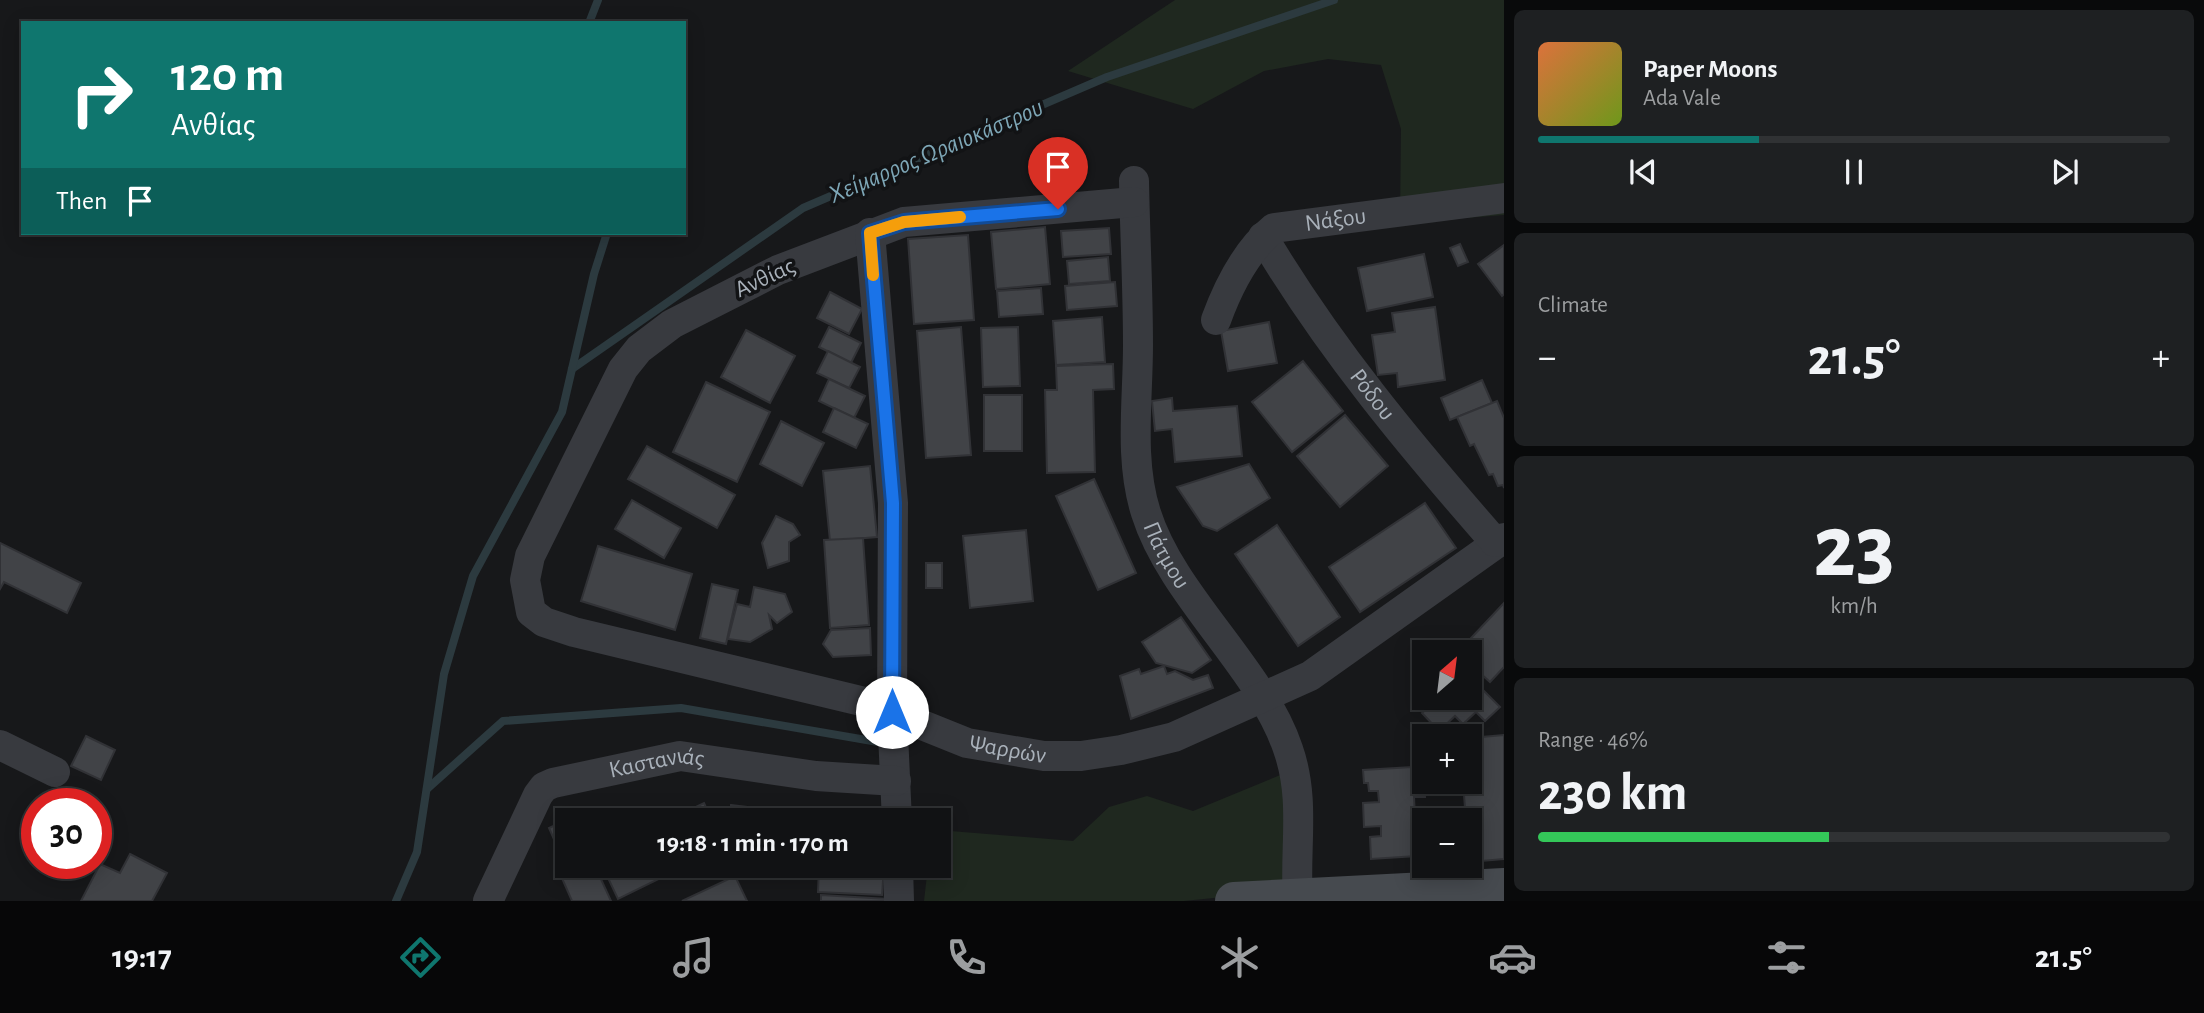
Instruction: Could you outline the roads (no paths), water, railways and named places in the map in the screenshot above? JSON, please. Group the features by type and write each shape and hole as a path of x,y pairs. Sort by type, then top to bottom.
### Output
{"street":[{"name":"Ανθίας","path":"530,556 608,397 639,349 672,324 778,270 904,222 1134,192"},
{"name":"Πάτμου","path":"1134,192 1138,307 1135,454 1138,484 1146,516 1164,554 1262,699 1287,745 1295,772 1300,806 1298,899"},
{"name":"Νάξου","path":"1263,237 1274,228 1504,198"},
{"path":"870,233 893,503 892,712 897,808"},
{"path":"1216,320 1225,295 1263,237"},
{"name":"Ρόδου","path":"1263,237 1326,338 1372,399 1499,540"},
{"name":"Ψαρρών","path":"530,556 525,580 531,612 556,627 892,712 924,729 967,743 1044,756 1081,756 1174,737 1310,676 1372,635 1499,540"},
{"path":"0,745 55,772"},
{"name":"Καστανιάς","path":"488,901 538,795 544,787 553,783 680,756 816,776 896,781"},
{"path":"898,878 899,901"},
{"path":"1234,901 1504,887"}],"waterway":[{"name":"Χείμαρρος Ωραιοκάστρου","path":"590,21 598,0"},
{"name":"Χείμαρρος Ωραιοκάστρου","path":"572,369 803,208 1107,77 1334,0"},
{"name":"Χείμαρρος Ωραιοκάστρου","path":"396,901 417,852 444,674 473,576 562,412 594,274 606,235"},
{"name":"Χείμαρρος Ωραιοκάστρου","path":"427,789 503,721 681,708 878,742"}]}
